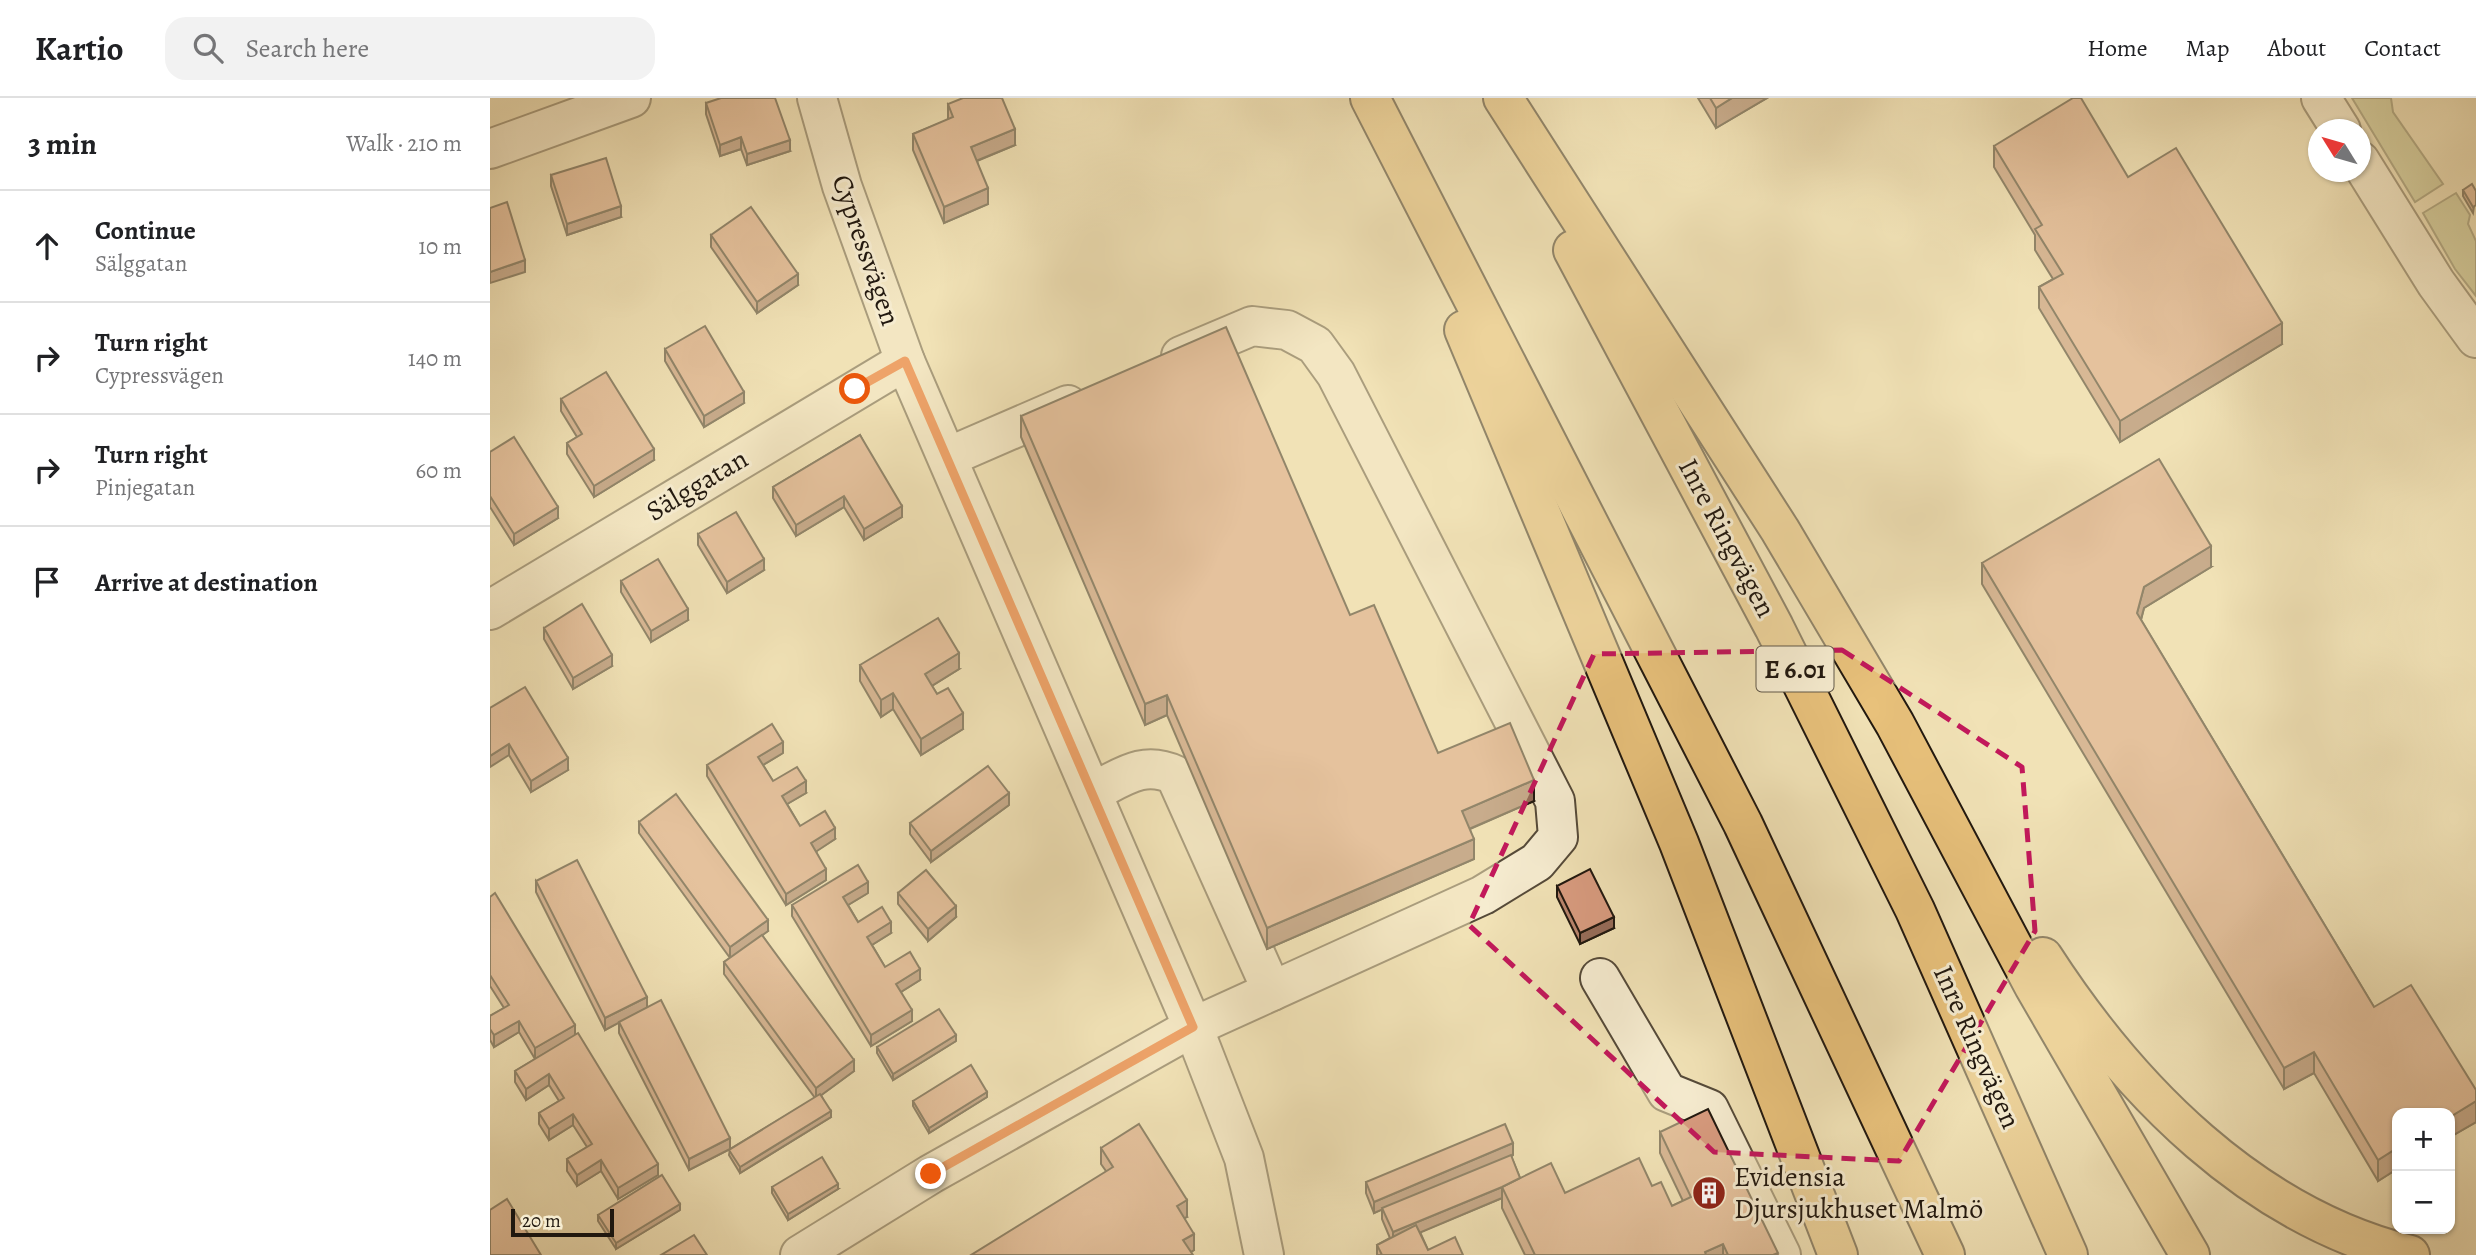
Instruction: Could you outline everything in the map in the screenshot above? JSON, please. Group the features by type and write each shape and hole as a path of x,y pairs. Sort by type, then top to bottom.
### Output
{"highway":[{"path":"1370,98 1539,513 1679,844 1838,1255"},
{"path":"1370,98 1743,824 1945,1255"},
{"name":"Inre Ringvägen","path":"1489,98 1787,652 1915,910 2068,1255"},
{"path":"1503,98 1780,530 1932,790 2034,986 2190,1255"},
{"path":"1932,790 2090,1022 2132,1076 2181,1126 2249,1181 2302,1211 2358,1237 2410,1255"}],"street":[{"path":"490,149 631,98"},
{"name":"Cypressvägen","path":"817,98 842,186 905,361 1193,1027 1244,1158 1264,1255"},
{"path":"2321,98 2333,119"},
{"path":"2371,177 2436,283 2476,338"},
{"path":"800,1255 931,1174 1193,1027 1483,895 1537,862 1559,837 1555,801 1336,374 1315,345 1287,330 1252,326 1152,369"},
{"name":"Sälggatan","path":"490,610 905,361"},
{"path":"948,457 1102,390"},
{"path":"1093,792 1143,769 1157,767 1175,775 1272,991"},
{"path":"1601,978 1668,1092 1709,1109 1781,1255"}],"highlighted area":[{"path":"1842,650 2022,767 2035,931 1899,1161 1714,1152 1469,925 1594,654"}],"green space":[{"path":"2352,98 2391,98 2393,112 2443,184 2415,202 2371,129 2371,119 2365,119"},
{"path":"2456,193 2470,215 2468,224 2476,241 2476,296 2455,269 2423,213"}],"building":[{"path":"721,98 775,98 790,140 747,154 741,137 720,145 706,103"},
{"path":"963,98 1002,98 1015,129 971,147 988,188 944,207 913,134 953,117 948,104"},
{"path":"1710,98 1732,98 1716,108"},
{"path":"2073,98 2081,98 2128,177 2176,148 2282,323 2120,421 2039,287 2063,274 2035,229 2042,225 1994,146"},
{"path":"606,158 621,206 567,224 551,175"},
{"path":"2472,184 2476,191 2476,205 2473,207 2463,190"},
{"path":"507,202 525,260 490,272 490,208"},
{"path":"751,207 798,274 757,302 711,235"},
{"path":"705,326 744,392 704,416 665,349"},
{"path":"1226,327 1350,615 1374,605 1438,753 1510,723 1534,780 1462,811 1474,839 1267,928 1167,695 1145,704 1021,416"},
{"path":"606,372 654,449 594,486 567,443 582,434 561,399"},
{"path":"860,435 902,506 864,529 844,496 796,525 773,487"},
{"path":"514,437 558,507 514,534 490,496 490,452"},
{"path":"2159,459 2211,546 2144,587 2137,613 2374,1007 2411,985 2476,1090 2476,1101 2455,1114 2455,1108 2392,1108 2392,1151 2378,1160 2314,1052 2284,1068 1982,563"},
{"path":"736,512 764,559 727,582 698,534"},
{"path":"658,559 688,609 651,631 621,581"},
{"path":"582,604 612,655 573,678 544,628"},
{"path":"938,618 959,653 925,674 937,694 948,688 963,713 921,739 893,693 881,700 860,665"},
{"path":"525,687 568,758 531,781 509,744 490,756 490,708"},
{"path":"772,724 783,742 758,757 773,781 797,767 806,781 782,796 800,826 825,811 835,828 811,843 826,869 786,894 707,765"},
{"path":"988,766 1009,793 931,851 910,823"},
{"path":"676,794 768,920 730,947 639,822"},
{"path":"577,860 647,997 605,1018 536,881"},
{"path":"858,865 868,882 843,897 858,922 882,907 891,922 867,937 885,967 910,952 920,969 896,984 912,1010 871,1035 792,905"},
{"path":"1590,869 1614,917 1580,933 1557,886"},
{"path":"926,870 956,906 928,929 898,893"},
{"path":"495,893 575,1025 535,1048 519,1021 494,1035 490,1029 490,1016 509,1005 490,975 490,897"},
{"path":"762,935 854,1060 816,1088 724,962"},
{"path":"661,1000 730,1138 689,1159 619,1022"},
{"path":"939,1009 956,1035 893,1074 877,1047"},
{"path":"578,1033 658,1164 618,1188 601,1160 577,1175 567,1159 592,1144 573,1114 549,1129 539,1113 564,1098 549,1074 526,1089 515,1071"},
{"path":"971,1065 987,1092 929,1128 913,1101"},
{"path":"820,1094 831,1111 740,1167 729,1150"},
{"name":"Evidensia Djursjukhuset Malmö","path":"1708,1109 1778,1253 1728,1255 1723,1244 1705,1252 1706,1255 1535,1255 1502,1187 1551,1163 1565,1193 1639,1158 1652,1186 1661,1182 1672,1206 1691,1197 1660,1132"},
{"path":"1139,1124 1187,1200 1177,1206 1194,1234 1183,1240 1193,1255 971,1255 1113,1167 1101,1148"},
{"path":"1505,1124 1513,1143 1374,1202 1366,1182"},
{"path":"1511,1155 1520,1178 1393,1232 1382,1208"},
{"path":"822,1157 838,1184 788,1214 772,1187"},
{"path":"662,1175 680,1204 616,1243 598,1215"},
{"path":"507,1199 541,1255 490,1255 490,1210"},
{"path":"1416,1225 1428,1250 1455,1237 1463,1255 1382,1255 1377,1245"},
{"path":"694,1235 707,1255 661,1255"}],"place":[{"name":"Evidensia Djursjukhuset Malmö","path":"1709,1193"}],"route":[{"path":"855,389 905,361 1193,1027 931,1174"}]}
